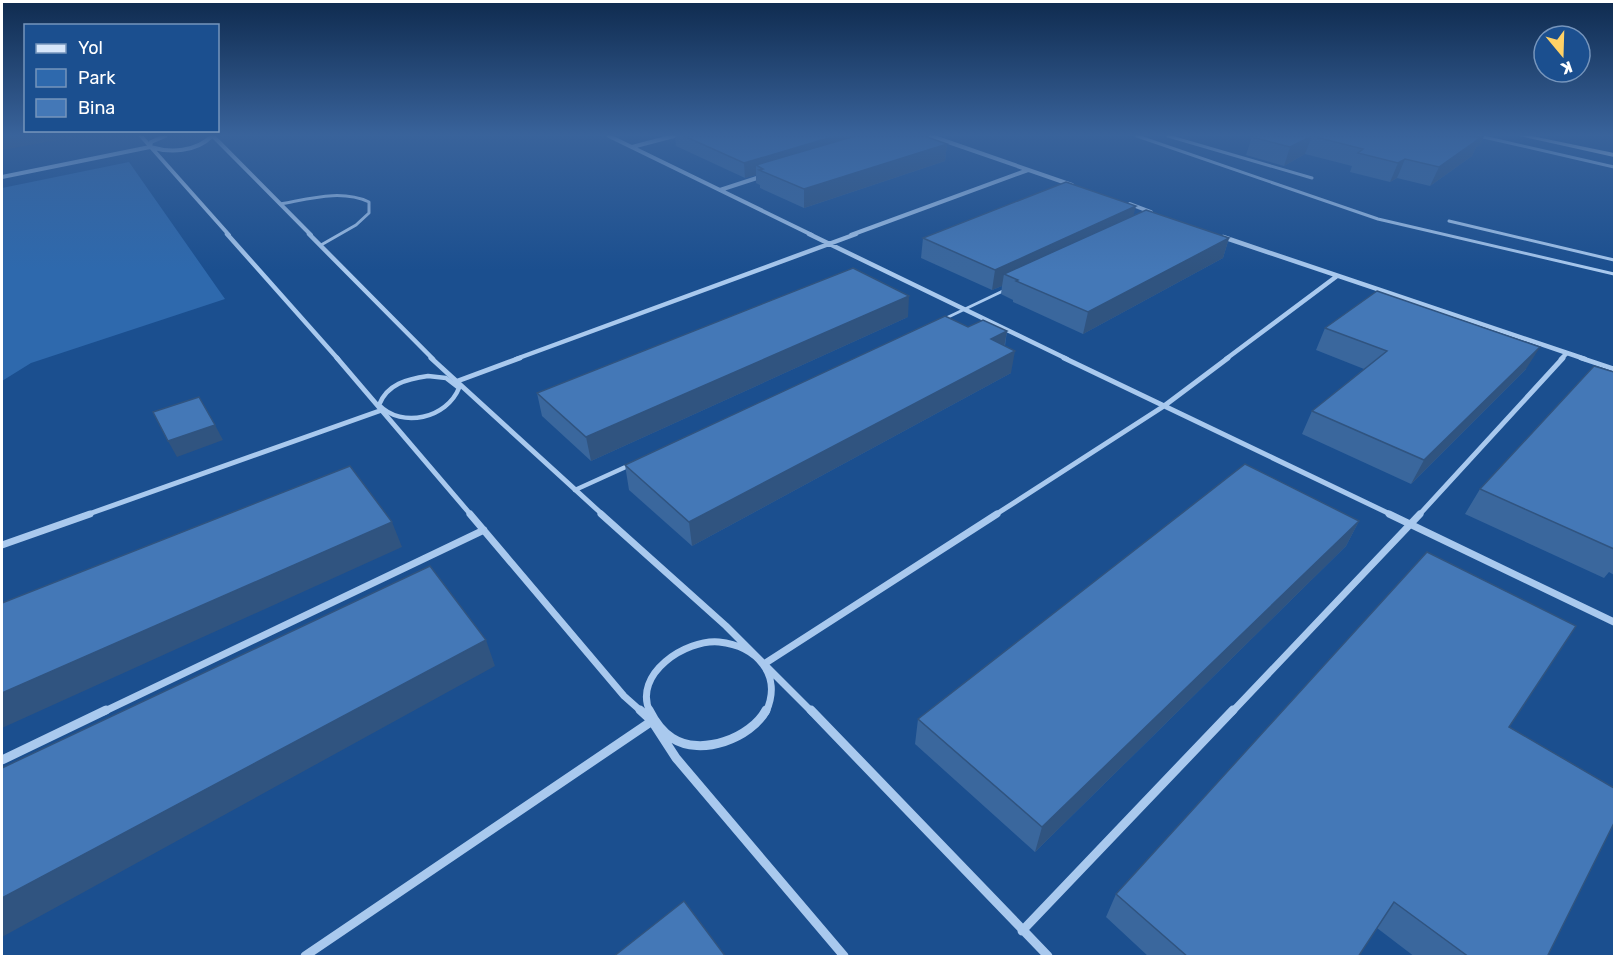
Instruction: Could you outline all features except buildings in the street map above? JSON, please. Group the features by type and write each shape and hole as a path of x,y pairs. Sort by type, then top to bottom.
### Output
{"street":[{"path":"180,181 382,410 624,696 651,721 664,734 681,742 700,745 721,743 741,736 756,724 767,710 772,694 771,678 764,664 752,653 727,644 698,644 680,650 664,660 652,674 646,689 646,705 651,721 676,758 844,957"},
{"path":"257,181 455,382 726,626 1048,957"},
{"path":"701,181 1614,622"},
{"path":"720,190 749,181"},
{"path":"455,382 828,242 999,181"},
{"path":"1060,181 1073,185"},
{"path":"1129,204 1162,216"},
{"path":"1217,234 1614,369"},
{"path":"764,664 1164,406 1337,276"},
{"path":"1022,931 1411,524 1567,353"},
{"path":"2,545 382,410"},
{"path":"2,760 484,530"},
{"path":"305,957 651,721"}],"lane":[{"path":"1267,181 1378,219 1614,274"},
{"path":"280,204 352,196 361,196 369,202 369,213 356,225 321,245"},
{"path":"1449,221 1614,260"},
{"path":"932,325 1006,290"},
{"path":"440,376 455,382 459,388 454,400 435,412 410,417 389,414 379,405 386,392 404,381 440,376"},
{"path":"575,490 640,460"}],"green space":[{"path":"38,181 142,181 225,299 31,363 2,381 2,188"}]}
